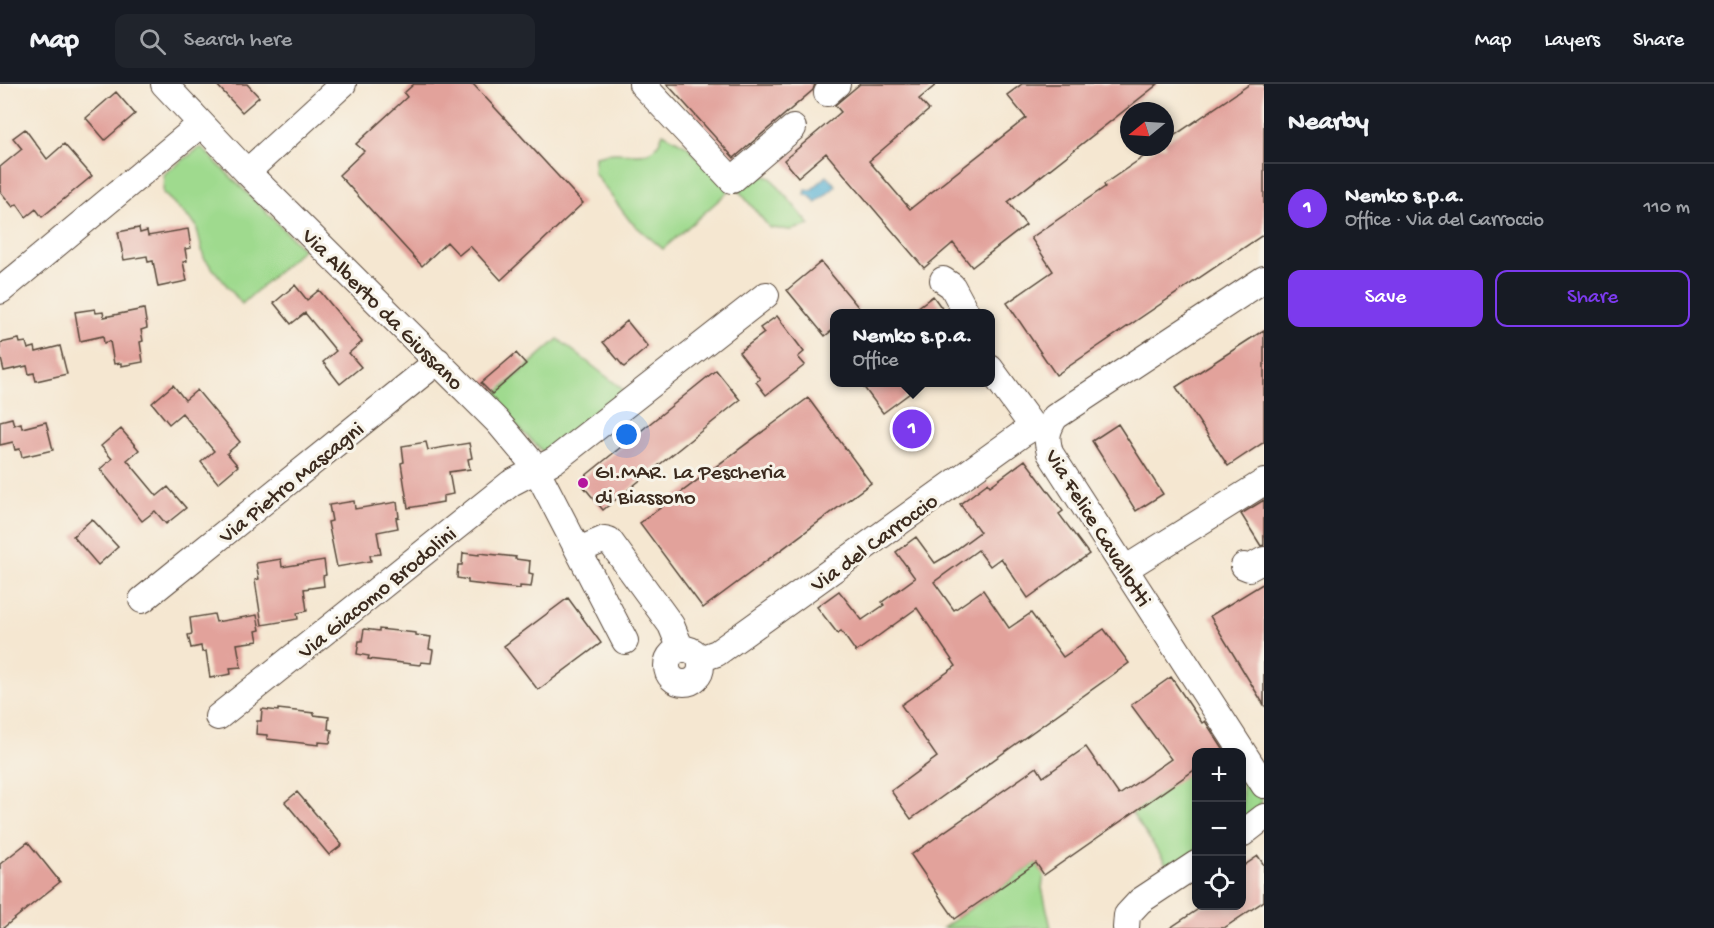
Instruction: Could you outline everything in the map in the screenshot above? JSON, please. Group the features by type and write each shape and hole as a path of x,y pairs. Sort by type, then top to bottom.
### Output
{"street":[{"name":"Via Alberto da Giussano","path":"164,84 247,172 497,421 537,470 625,641"},
{"path":"247,172 343,84"},
{"path":"642,84 732,180 793,128"},
{"path":"0,291 201,124"},
{"name":"Via Felice Cavallotti","path":"1264,279 1040,429 1050,453 1264,785"},
{"path":"943,280 952,286 964,309"},
{"name":"Via Giacomo Brodolini","path":"218,717 511,483 555,460 766,295"},
{"name":"Via Pietro Mascagni","path":"142,600 438,361"},
{"path":"995,374 1040,429"},
{"name":"Via del Carroccio","path":"579,550 609,540 690,654 717,653 1040,429"},
{"path":"1125,569 1264,482"},
{"path":"1246,831 1264,818"},
{"path":"1126,928 1127,915 1140,901 1192,867"}],"green space":[{"path":"663,133 687,146 729,191 663,249 630,221 594,173 595,156 650,152 655,148"},
{"path":"201,147 303,249 242,304 204,258 196,225 163,193 164,174"},
{"path":"753,172 771,178 810,225 791,230 770,228 735,186"},
{"path":"558,339 625,391 554,453 542,451 490,399"},
{"path":"1192,771 1192,856 1171,871 1132,813"},
{"path":"1246,774 1262,800 1258,811 1246,820"},
{"path":"1036,863 1044,875 1042,888 1051,928 943,928"}],"water":[{"path":"827,176 836,186 816,203 810,196 805,195 806,190 811,190"}],"building":[{"path":"216,84 247,84 259,97 242,112"},
{"path":"414,84 473,84 583,203 501,280 470,246 459,255 447,242 422,266 339,175 364,151 356,144 407,97 404,93"},
{"path":"667,84 815,84 813,90 734,158"},
{"path":"860,84 937,84 919,99 929,110 869,161 910,209 1026,118 1007,95 1022,84 1158,84 1135,102 1120,102 1120,114 1008,202 1026,225 972,267 953,243 924,268 826,153 798,177 784,160 841,112 835,105"},
{"path":"1250,84 1264,84 1264,234 1056,375 1007,303 1053,271 1031,238 1105,187 1104,184 1145,156 1174,156 1174,136"},
{"path":"116,92 135,114 105,140 86,118"},
{"path":"25,129 47,159 64,144 92,176 42,217 36,209 26,217 17,204 13,207 0,191 0,167 22,149 13,138"},
{"path":"139,228 140,233 147,231 148,236 188,229 191,248 185,249 187,261 183,262 187,281 158,287 153,261 148,262 147,256 124,260 118,232"},
{"path":"821,262 859,308 830,309 830,332 825,336 787,290"},
{"path":"295,285 307,300 319,290 362,342 349,353 361,367 340,384 323,362 336,351 305,313 291,324 274,303"},
{"path":"933,296 942,309 916,309"},
{"path":"95,309 96,313 103,312 104,317 144,309 147,328 141,330 143,341 140,342 143,362 121,366 121,363 114,364 110,341 104,343 103,336 80,341 75,312"},
{"path":"777,316 804,352 798,357 805,365 766,395 756,382 760,379 739,352 764,333 760,328"},
{"path":"627,321 648,347 624,367 603,342"},
{"path":"1264,330 1264,442 1228,466 1176,387"},
{"path":"19,339 20,343 26,342 28,349 35,347 36,352 60,346 67,374 36,381 34,373 29,374 27,366 4,371 0,343"},
{"path":"516,353 526,364 492,394 481,383"},
{"path":"716,370 740,400 603,510 579,481"},
{"path":"173,385 185,400 197,390 240,442 227,453 238,466 218,483 201,462 214,451 182,413 169,424 152,403"},
{"path":"864,387 918,387 883,413"},
{"path":"808,398 871,483 703,608 640,523"},
{"path":"12,418 14,425 21,423 22,428 46,422 53,450 22,457 20,449 15,450 13,442 0,445 0,421"},
{"path":"1118,424 1163,494 1136,511 1092,441"},
{"path":"121,429 139,450 127,460 157,496 168,487 186,508 166,524 155,511 142,521 100,469 112,459 101,446"},
{"path":"426,442 428,450 469,443 472,458 468,459 470,469 449,472 453,494 443,496 443,502 408,508 401,463 404,462 402,446"},
{"path":"1025,460 1063,511 1059,514 1089,554 1028,598 1001,558 990,566 978,550 934,582 954,610 983,590 1009,628 1031,613 1063,657 1104,629 1129,663 911,819 891,791 937,757 901,705 956,666 917,608 856,652 841,631 838,634 817,607 839,591 862,620 884,605 882,602 915,578 896,552 916,537 935,563 950,554 980,532 960,504 988,483 990,486"},
{"path":"1264,500 1264,545 1261,546 1241,514"},
{"path":"354,501 355,509 397,502 398,528 377,532 381,554 370,555 371,561 337,567 328,522 332,521 329,505"},
{"path":"92,519 118,547 98,565 73,536"},
{"path":"463,553 516,557 515,559 530,561 529,573 533,574 531,587 520,586 520,589 468,583 468,580 457,578 458,565 462,565"},
{"path":"281,559 282,567 324,560 326,575 323,576 324,586 304,589 307,611 297,613 298,619 262,625 255,580 259,579 256,563"},
{"path":"1264,583 1264,705 1210,616"},
{"path":"568,598 601,643 538,690 504,646"},
{"path":"214,614 216,622 257,615 260,630 256,631 258,641 237,644 241,667 230,668 231,674 210,678 206,651 202,652 201,646 191,648 188,635 192,634 190,618"},
{"path":"364,629 416,633 416,635 431,637 429,649 433,650 431,663 421,662 420,665 368,659 369,656 357,654"},
{"path":"1171,677 1202,723 1205,721 1222,748 1192,748 1192,771 1044,875 1036,863 955,919 911,855 1037,767 1043,777 1086,747 1119,795 1171,759 1131,705"},
{"path":"262,709 314,713 314,715 329,717 328,729 332,730 330,743 319,742 319,745 267,739 267,735 256,734 257,721 261,721"},
{"path":"297,792 342,845 329,855 285,802"},
{"path":"28,842 60,882 3,928 0,928 0,864"},
{"path":"1258,856 1264,865 1264,901 1224,928 1170,928 1197,910 1246,910 1246,864"}],"place":[{"name":"Nemko s.p.a.","path":"912,429"},
{"name":"GI.MAR. La Pescheria di Biassono","path":"583,483"}]}
